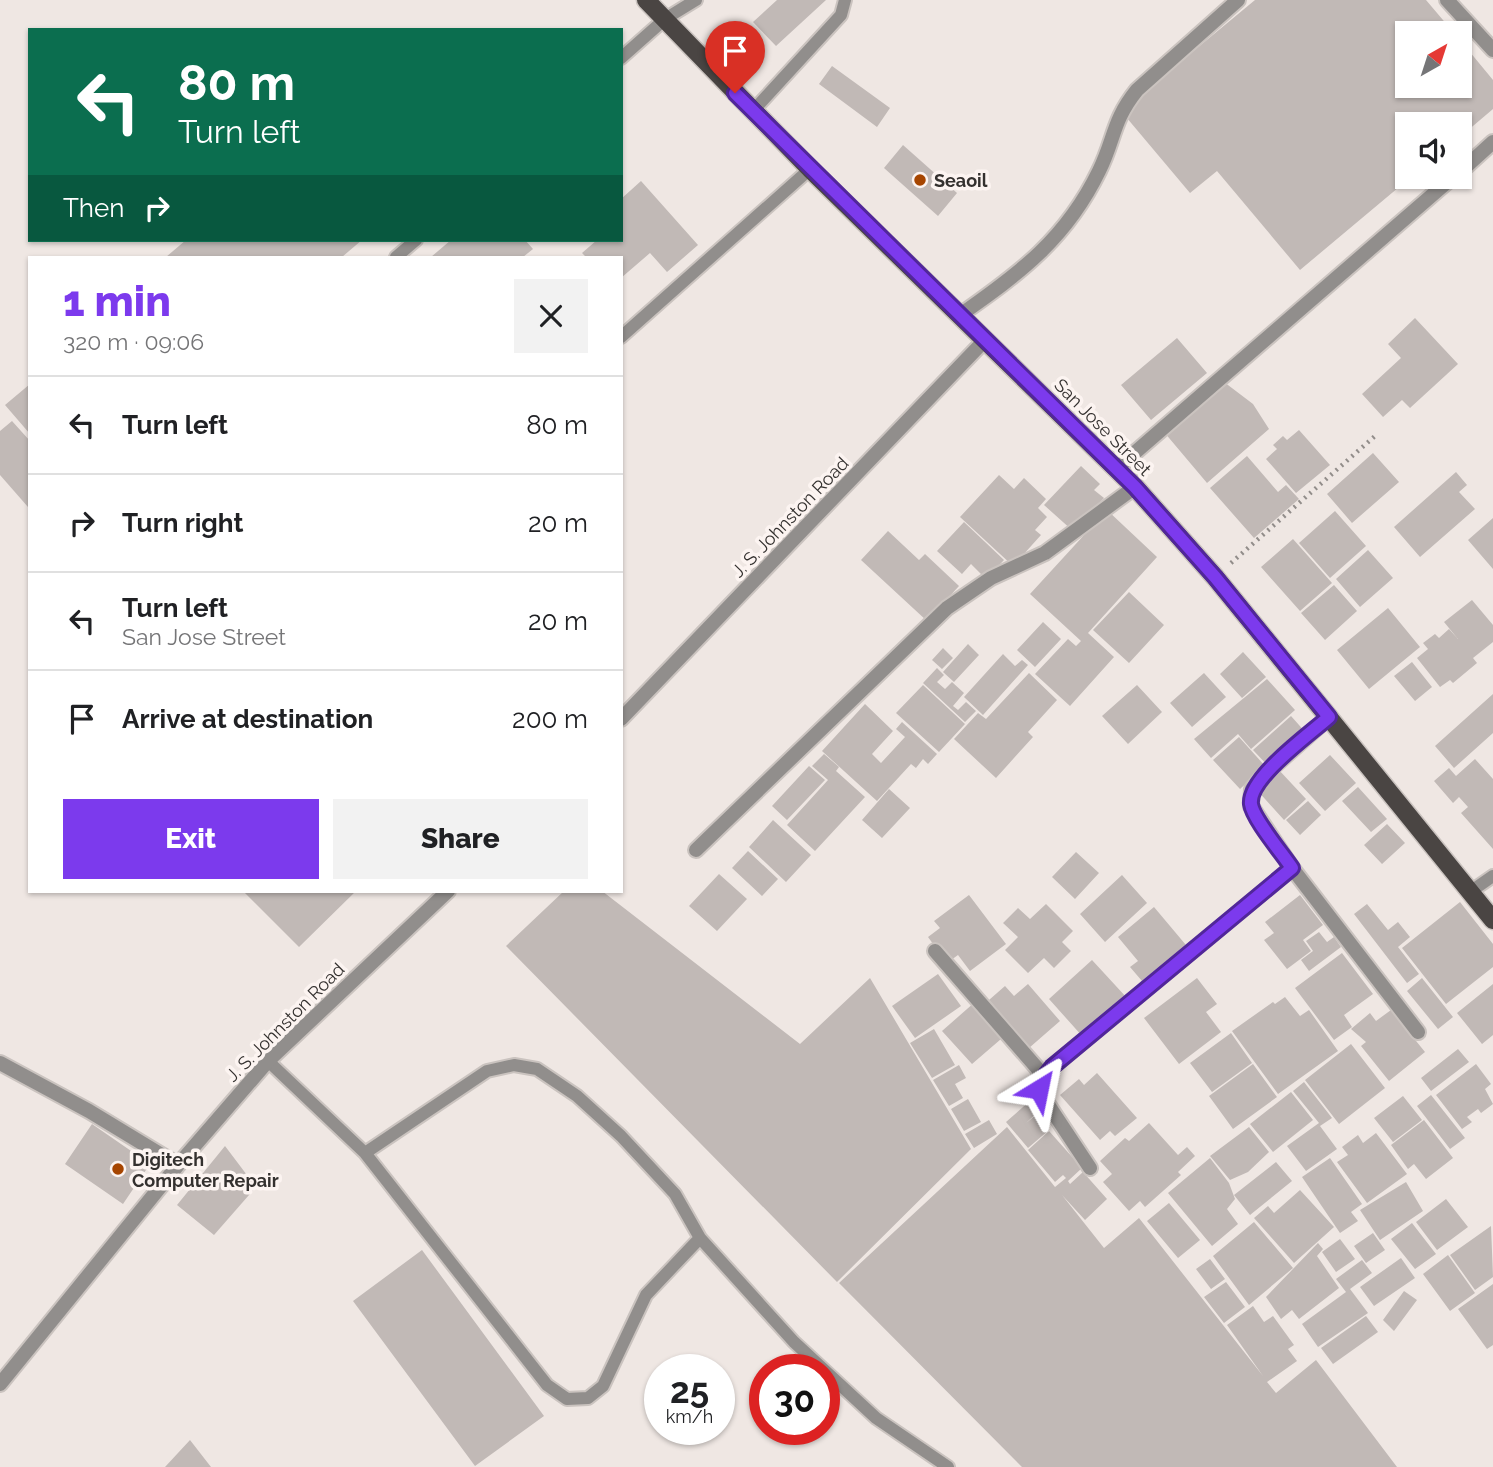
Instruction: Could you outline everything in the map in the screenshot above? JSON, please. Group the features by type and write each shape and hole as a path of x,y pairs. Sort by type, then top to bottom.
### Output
{"main road":[{"name":"San Jose Street","path":"646,0 810,169 1135,487 1215,577 1493,920"}],"street":[{"path":"960,316 1019,273 1048,247 1084,200 1101,168 1114,125 1125,106 1138,90 1238,0"},
{"path":"1447,0 1493,50"},
{"path":"1472,161 1493,142"},
{"path":"1116,469 1439,189"},
{"name":"J. S. Johnston Road","path":"623,717 985,340"},
{"path":"696,850 947,608 991,578 1045,553 1135,487"},
{"path":"1329,717 1265,774 1252,789 1251,806 1292,868 1418,1032"},
{"path":"1090,1168 1039,1089 1044,1076 1292,868"},
{"name":"J. S. Johnston Road","path":"0,1384 178,1165 268,1061 445,893"},
{"path":"934,951 1044,1076"},
{"path":"0,1063 178,1165"}],"lane":[{"path":"623,56 665,19 696,0"},
{"path":"752,111 841,15 845,0"},
{"path":"623,335 810,169"},
{"path":"397,256 414,242"},
{"path":"1470,892 1493,876"},
{"path":"268,1061 365,1153 547,1385 567,1399 589,1398 603,1386 646,1295 700,1238"},
{"path":"365,1153 487,1071 514,1065 537,1069 577,1096 621,1136 675,1194 700,1238 794,1342 867,1410 948,1467"}],"path":[{"path":"1215,577 1375,436"}],"building":[{"path":"777,0 826,0 776,46 753,22"},
{"path":"1255,0 1426,0 1444,21 1395,21 1395,98 1472,98 1472,55 1493,80 1493,109 1472,127 1472,112 1395,112 1397,189 1300,270 1217,171 1190,193 1121,111"},
{"path":"832,66 890,108 877,127 819,84"},
{"name":"Seaoil","path":"903,145 957,193 938,216 884,168"},
{"path":"641,181 698,245 667,272 650,253 623,276 623,256 585,256 582,253 595,242 623,242 623,197"},
{"path":"184,242 360,242 343,256 167,256"},
{"path":"449,242 527,242 533,249 524,256 432,256"},
{"path":"1415,318 1458,364 1410,408 1402,400 1383,417 1362,394 1401,358 1388,344"},
{"path":"1177,338 1207,373 1151,420 1121,385"},
{"path":"1224,382 1253,404 1269,429 1207,483 1164,432"},
{"path":"28,386 28,432 5,405"},
{"path":"12,421 28,439 28,507 0,475 0,431"},
{"path":"1299,430 1330,465 1296,493 1266,459 1277,449 1273,445 1283,436 1287,440"},
{"path":"1373,453 1399,482 1352,523 1327,494"},
{"path":"1247,456 1278,492 1286,485 1299,499 1254,538 1210,488"},
{"path":"1081,466 1100,484 1094,490 1104,498 1073,531 1044,505"},
{"path":"1456,472 1467,485 1459,492 1475,509 1420,557 1394,527"},
{"path":"999,475 1014,489 1024,478 1046,499 1038,508 1047,517 1035,530 1041,535 1013,566 960,517"},
{"path":"1107,510 1157,557 1088,633 1114,657 1070,706 1035,674 1068,639 1076,646 1081,641 1030,594"},
{"path":"1335,511 1366,546 1330,578 1299,543"},
{"path":"1493,518 1493,569 1468,540"},
{"path":"964,522 1004,560 986,579 971,564 962,574 937,551"},
{"path":"888,531 919,560 925,554 959,586 927,621 861,560"},
{"path":"1293,539 1332,583 1300,611 1261,567"},
{"path":"1368,550 1393,578 1360,607 1336,579"},
{"path":"1334,585 1357,611 1325,640 1301,613"},
{"path":"1129,592 1164,625 1129,663 1093,630"},
{"path":"1472,600 1493,625 1493,642 1473,658 1477,663 1453,683 1450,680 1440,687 1417,658 1428,649 1423,643 1435,634 1439,638 1449,629 1458,639 1444,622"},
{"path":"1388,608 1420,647 1369,689 1337,650"},
{"path":"1043,622 1061,639 1035,667 1017,650"},
{"path":"968,644 979,655 954,682 943,672"},
{"path":"943,648 953,658 942,669 932,660"},
{"path":"1243,652 1266,677 1242,698 1220,674"},
{"path":"1003,654 1015,666 1022,660 1028,665 983,715 964,697"},
{"path":"1412,662 1432,687 1415,701 1394,676"},
{"path":"937,668 944,675 937,682 945,689 952,682 964,693 953,706 958,710 966,702 976,711 965,722 923,683"},
{"path":"1029,673 1057,700 1028,732 1033,737 996,778 954,739 978,713 986,719"},
{"path":"1204,673 1226,697 1192,727 1170,703"},
{"path":"1267,679 1295,710 1251,749 1238,734 1211,758 1194,739"},
{"path":"923,685 965,724 939,752 896,713"},
{"path":"1137,685 1162,712 1128,744 1102,716"},
{"path":"1493,694 1493,733 1454,768 1435,746"},
{"path":"865,704 893,731 872,754 881,763 905,737 896,729 902,722 937,754 928,764 923,759 916,768 911,764 877,801 822,751"},
{"path":"1291,716 1307,734 1270,768 1253,750"},
{"path":"1239,737 1265,766 1240,789 1213,760"},
{"path":"824,754 839,767 836,771 865,797 815,851 787,825 828,780 812,766"},
{"path":"1330,755 1356,783 1325,811 1299,783"},
{"path":"1475,759 1493,779 1493,849 1461,813 1468,807 1459,797 1453,803 1434,781 1449,768 1456,776"},
{"path":"809,766 825,780 787,820 772,806"},
{"path":"1278,769 1306,799 1284,820 1256,789"},
{"path":"1358,787 1387,819 1371,832 1342,801"},
{"path":"889,789 910,808 882,838 862,820"},
{"path":"1308,801 1321,815 1300,835 1286,820"},
{"path":"773,820 811,855 786,882 749,847"},
{"path":"1387,824 1405,843 1382,864 1364,845"},
{"path":"748,851 778,879 762,896 732,868"},
{"path":"1076,852 1099,873 1075,899 1052,877"},
{"path":"719,874 747,899 717,931 689,906"},
{"path":"1122,875 1147,903 1105,942 1080,914"},
{"path":"245,893 354,893 299,947"},
{"path":"562,893 605,893 800,1044 870,978 971,1149 837,1282 506,946"},
{"path":"969,895 1006,944 970,971 958,955 947,963 928,937 940,928 934,921"},
{"path":"1300,895 1323,925 1303,940 1311,951 1287,969 1264,940 1274,933 1265,922"},
{"path":"1460,902 1493,944 1493,967 1446,1004 1402,948"},
{"path":"1046,904 1073,931 1062,942 1071,951 1054,968 1044,958 1028,973 1005,950 1018,937 1003,923 1018,908 1030,919"},
{"path":"1367,904 1388,930 1398,922 1410,937 1398,947 1419,974 1407,983 1354,914"},
{"path":"1154,907 1191,951 1148,988 1130,967 1138,961 1118,937"},
{"path":"1319,932 1327,942 1334,937 1341,947 1309,971 1301,960 1313,951 1306,941"},
{"path":"1342,953 1373,994 1344,1015 1352,1027 1334,1040 1295,988"},
{"path":"1092,960 1127,998 1083,1037 1049,999"},
{"path":"938,974 961,1006 915,1038 892,1006"},
{"path":"1197,978 1217,1004 1206,1012 1221,1032 1179,1064 1144,1018"},
{"path":"1422,978 1453,1017 1438,1029 1407,991"},
{"path":"1028,984 1060,1021 1029,1048 989,1000 1005,986 1014,996"},
{"path":"1493,984 1493,1035 1482,1044 1457,1013"},
{"path":"1285,997 1300,1016 1309,1010 1338,1051 1278,1094 1232,1031 1273,1002 1275,1004"},
{"path":"975,1002 1008,1033 972,1064 942,1031"},
{"path":"1391,1010 1425,1052 1389,1081 1361,1046 1366,1042 1351,1029 1370,1013 1376,1021"},
{"path":"934,1029 955,1065 932,1078 910,1043"},
{"path":"1231,1033 1252,1063 1212,1092 1190,1063"},
{"path":"1351,1044 1385,1088 1339,1124 1305,1080"},
{"path":"1458,1049 1469,1062 1431,1091 1421,1078"},
{"path":"1253,1064 1277,1097 1233,1129 1209,1096"},
{"path":"1476,1064 1491,1084 1485,1089 1493,1104 1481,1113 1478,1109 1467,1117 1472,1122 1462,1129 1436,1095"},
{"path":"959,1065 966,1078 955,1084 963,1098 949,1106 933,1080"},
{"path":"1097,1073 1137,1118 1115,1136 1110,1131 1100,1140 1060,1095 1079,1079 1084,1085"},
{"path":"1304,1082 1332,1118 1320,1126 1337,1149 1306,1171 1287,1146 1319,1123 1293,1091"},
{"path":"1291,1092 1313,1120 1273,1152 1250,1124"},
{"path":"1431,1095 1465,1138 1450,1149 1417,1106"},
{"path":"1403,1096 1422,1120 1393,1142 1374,1118"},
{"path":"968,1099 981,1122 964,1131 951,1109"},
{"path":"1032,1099 1041,1109 1026,1123 1036,1115 1049,1130 1028,1148 1006,1122"},
{"path":"989,1120 997,1134 974,1148 965,1134"},
{"path":"1424,1120 1453,1158 1426,1179 1414,1164 1408,1169 1391,1145"},
{"path":"1149,1123 1178,1155 1187,1147 1195,1156 1178,1172 1181,1175 1145,1207 1140,1201 1129,1211 1103,1182 1112,1174 1100,1161 1125,1138 1129,1141"},
{"path":"92,1124 150,1164 123,1204 65,1164"},
{"path":"1007,1127 1055,1187 1066,1178 1063,1175 1055,1182 1028,1150 1049,1131 1082,1168 1068,1181 1070,1184 1083,1172 1107,1199 1085,1220 1062,1195 1104,1248 1139,1218 1263,1376 1227,1325 1253,1306 1264,1322 1273,1316 1294,1345 1288,1349 1297,1361 1267,1382 1276,1393 1316,1360 1397,1467 1022,1467 839,1283"},
{"path":"1249,1127 1269,1152 1248,1172 1230,1180 1210,1156"},
{"path":"1376,1133 1407,1174 1367,1203 1337,1162 1348,1155 1342,1147 1358,1135 1363,1143"},
{"path":"225,1146 256,1187 214,1235 177,1205"},
{"path":"1210,1158 1229,1183 1235,1199 1227,1209 1238,1224 1212,1246 1168,1193"},
{"path":"1330,1158 1362,1204 1351,1212 1358,1221 1340,1233 1302,1177"},
{"path":"1276,1162 1292,1181 1250,1215 1234,1195"},
{"path":"1406,1182 1423,1211 1380,1240 1360,1210"},
{"path":"1300,1190 1334,1227 1294,1263 1254,1218 1268,1206 1274,1213"},
{"path":"1446,1199 1468,1227 1437,1250 1416,1222"},
{"path":"1169,1203 1200,1240 1178,1258 1147,1221"},
{"path":"1254,1222 1293,1268 1249,1305 1213,1256"},
{"path":"1412,1223 1436,1254 1415,1269 1391,1239"},
{"path":"1491,1226 1493,1277 1475,1290 1450,1255"},
{"path":"1373,1233 1385,1250 1366,1263 1354,1246"},
{"path":"1340,1239 1355,1259 1336,1272 1322,1252"},
{"path":"1318,1243 1323,1249 1317,1256 1339,1288 1299,1319 1292,1310 1281,1319 1266,1297"},
{"path":"422,1250 544,1416 475,1466 353,1301"},
{"path":"1448,1255 1475,1293 1450,1311 1423,1274"},
{"path":"1401,1258 1415,1278 1374,1306 1360,1287"},
{"path":"1210,1259 1225,1279 1211,1289 1196,1269"},
{"path":"1362,1260 1372,1273 1350,1289 1368,1313 1318,1347 1302,1324 1346,1292 1336,1279"},
{"path":"1226,1282 1245,1307 1224,1323 1204,1297"},
{"path":"1493,1284 1493,1345 1487,1349 1458,1309"},
{"path":"1404,1291 1417,1300 1394,1331 1383,1320"},
{"path":"1366,1316 1378,1332 1333,1364 1321,1348"},
{"path":"190,1440 211,1467 165,1467"}],"place":[{"name":"Seaoil","path":"920,180"},
{"name":"Digitech Computer Repair","path":"118,1169"}],"route":[{"path":"735,93 1135,487 1215,577 1329,717 1252,789 1251,806 1292,868 1052,1067 1040,1082 1039,1089"}]}
